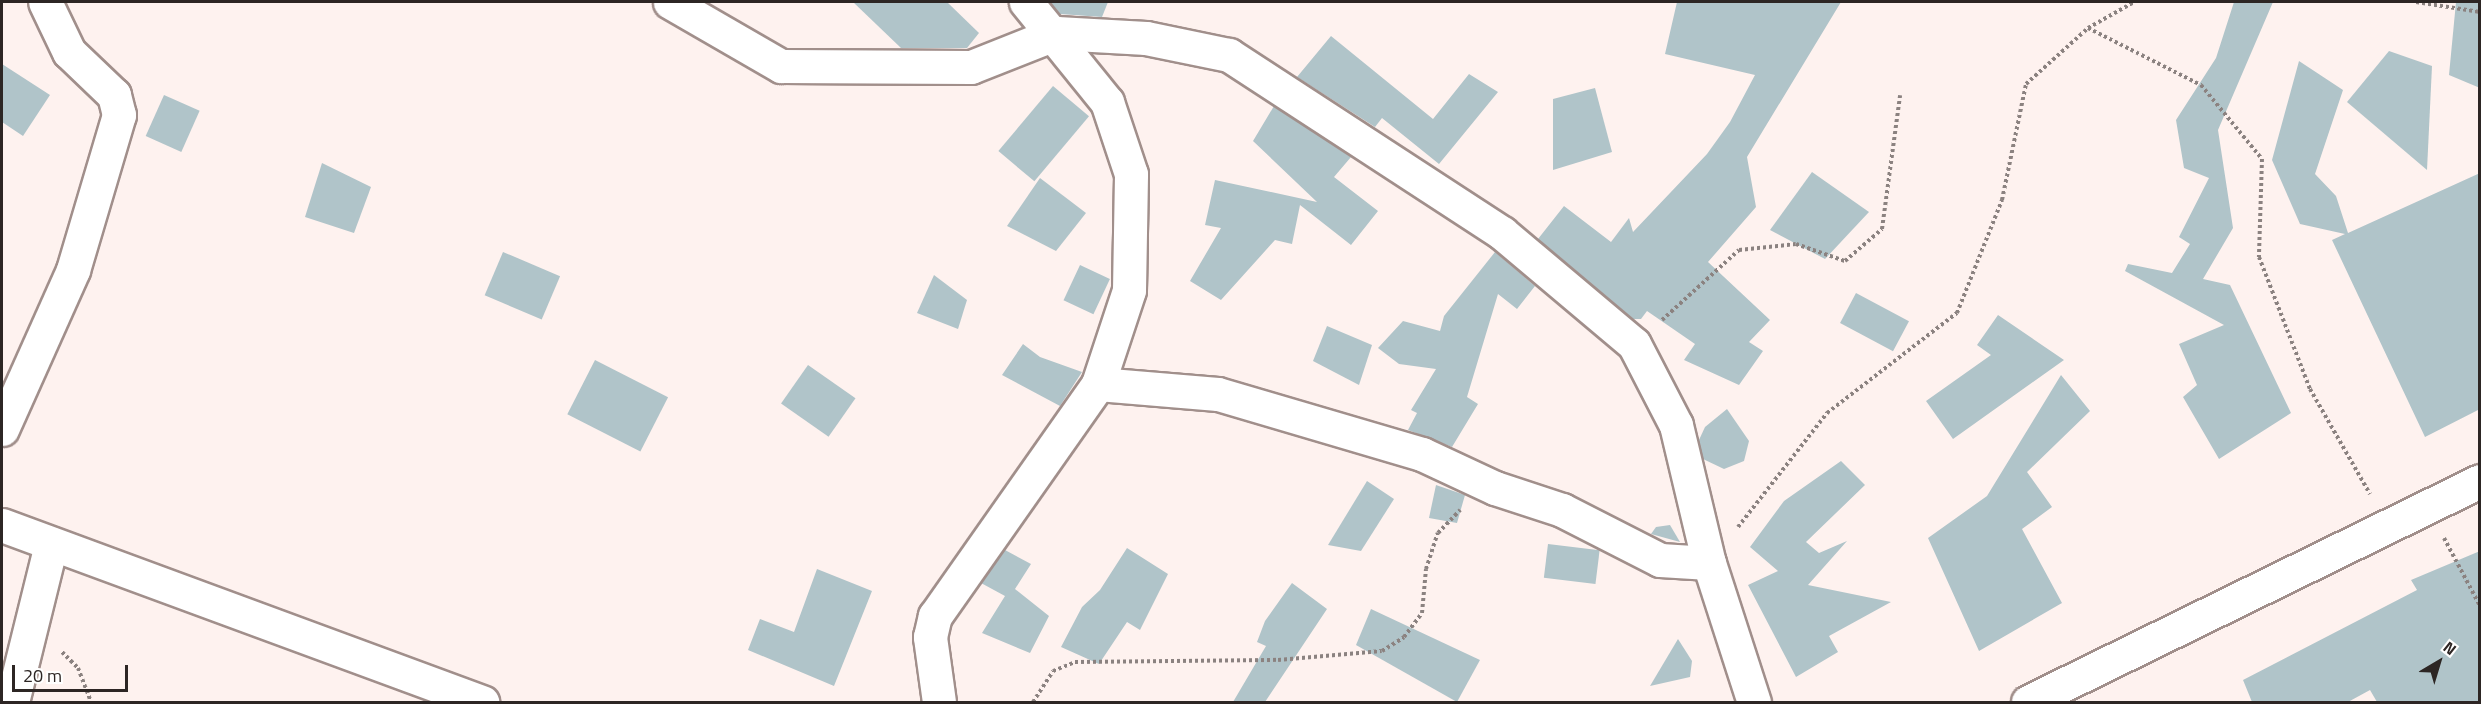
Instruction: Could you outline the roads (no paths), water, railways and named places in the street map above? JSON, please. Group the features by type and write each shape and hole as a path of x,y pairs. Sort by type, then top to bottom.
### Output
{"street":[{"path":"2,429 73,270 119,115 114,95 69,51 45,2"},
{"path":"670,2 781,66 971,67 1057,33 1146,38 1229,55 1502,233 1634,344 1677,425 1709,564 1754,702"},
{"path":"939,702 930,637 935,616 1098,384 1129,290 1131,174 1107,102 1057,33 1026,2"},
{"path":"1098,384 1218,394 1422,454 1495,488 1562,510 1660,560 1709,564"},
{"path":"2028,702 2387,524 2480,481"},
{"path":"2,525 482,702"},
{"path":"12,702 51,544"}]}
